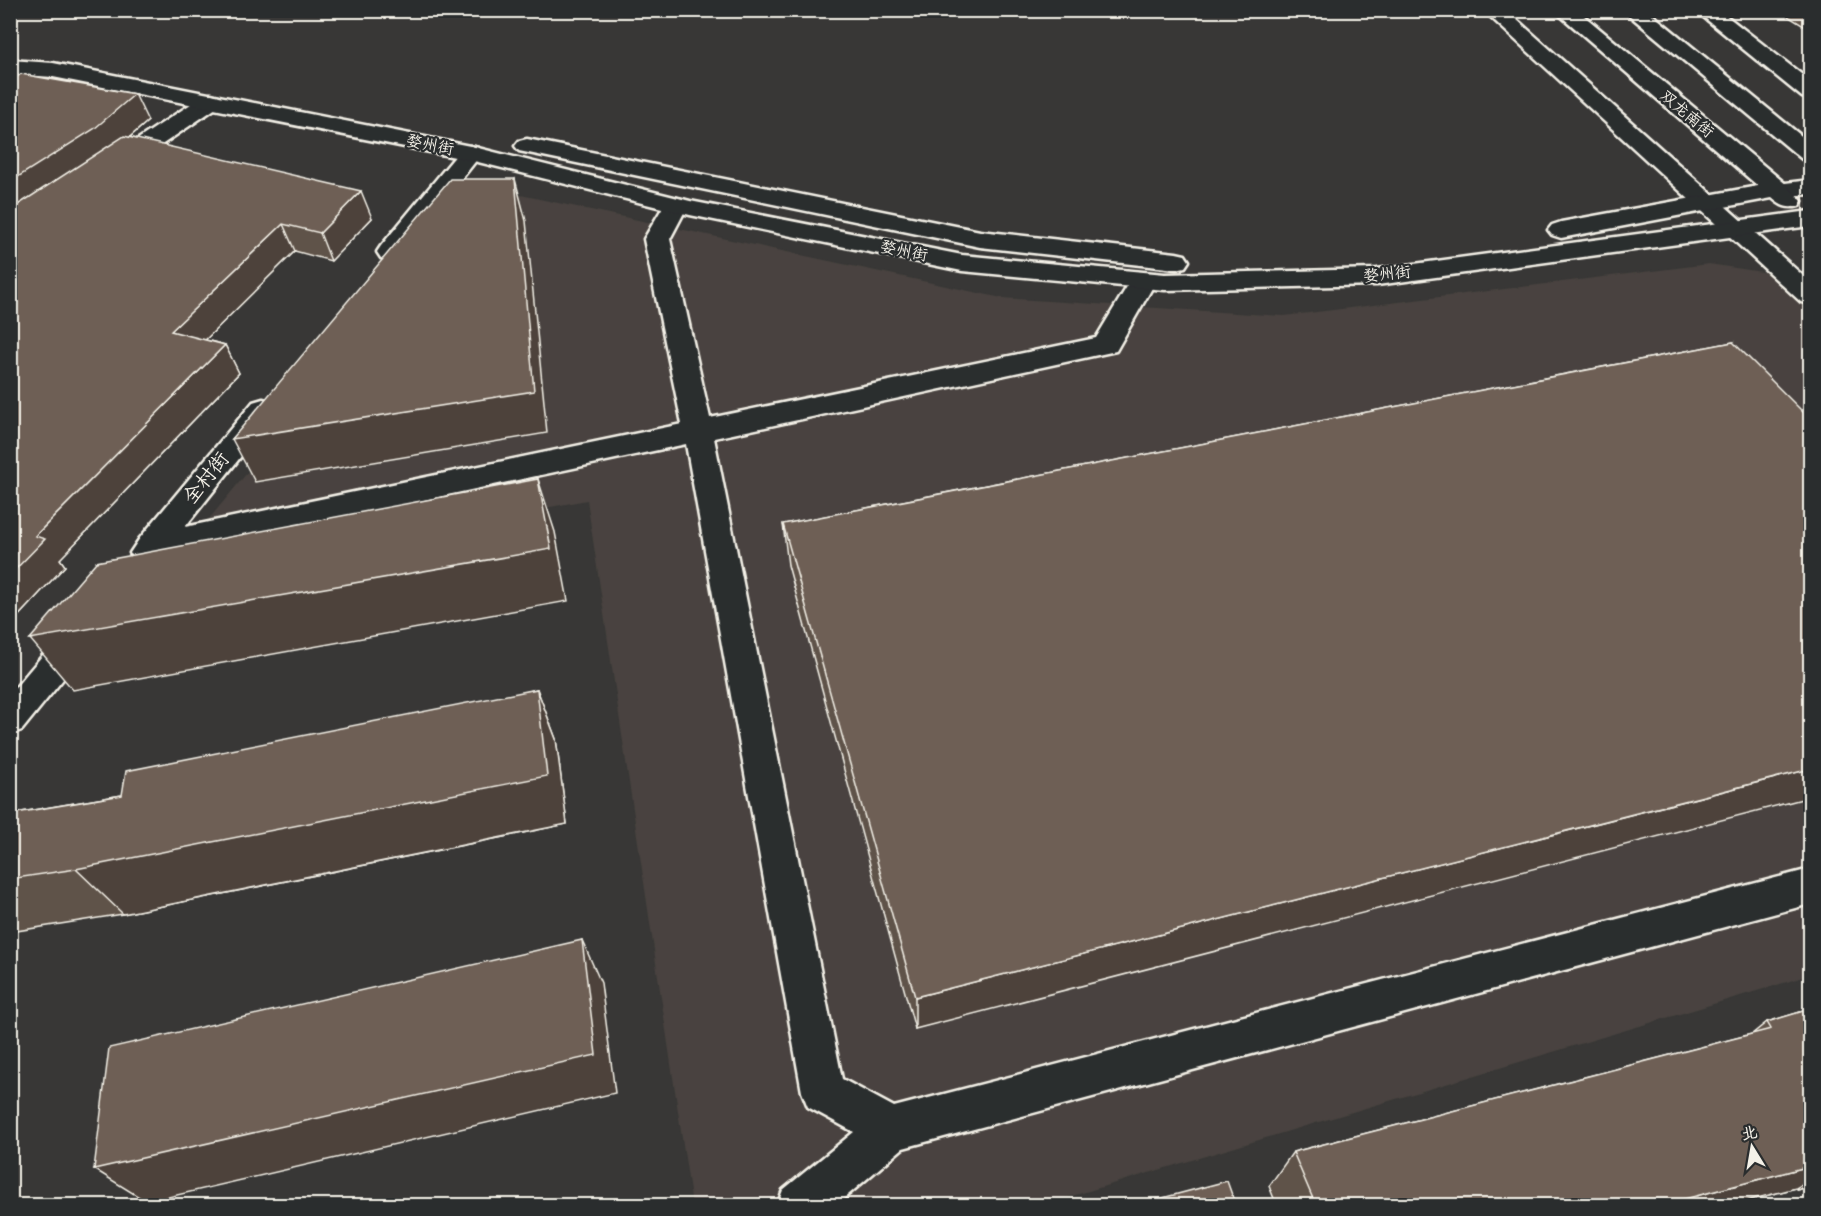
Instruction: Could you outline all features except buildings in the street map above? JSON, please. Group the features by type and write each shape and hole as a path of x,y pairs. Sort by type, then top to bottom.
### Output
{"main road":[{"path":"1493,10 1810,296"},
{"name":"双龙南街","path":"1564,10 1810,219"},
{"path":"1634,10 1810,154"},
{"path":"1705,10 1810,92"},
{"name":"婺州街","path":"10,50 35,51 214,81 980,239 1175,261 1370,257 1598,224 1778,190 1810,187"},
{"name":"婺州街","path":"10,67 53,70 470,153 676,205 962,263 1165,282 1377,277 1810,219"},
{"path":"96,178 211,102"},
{"path":"374,272 470,153"},
{"path":"676,205 657,239 698,430 823,1092 892,1129"},
{"path":"151,546 1106,345 1143,280"},
{"name":"全村街","path":"129,574 278,391"},
{"path":"10,720 99,610"},
{"path":"799,1206 892,1129 1810,887"}],"shaded area":[{"path":"483,187 1002,298 1284,316 1709,264 1769,273 1810,310 1810,975 1042,1205 692,1205 587,500 157,582"}]}
